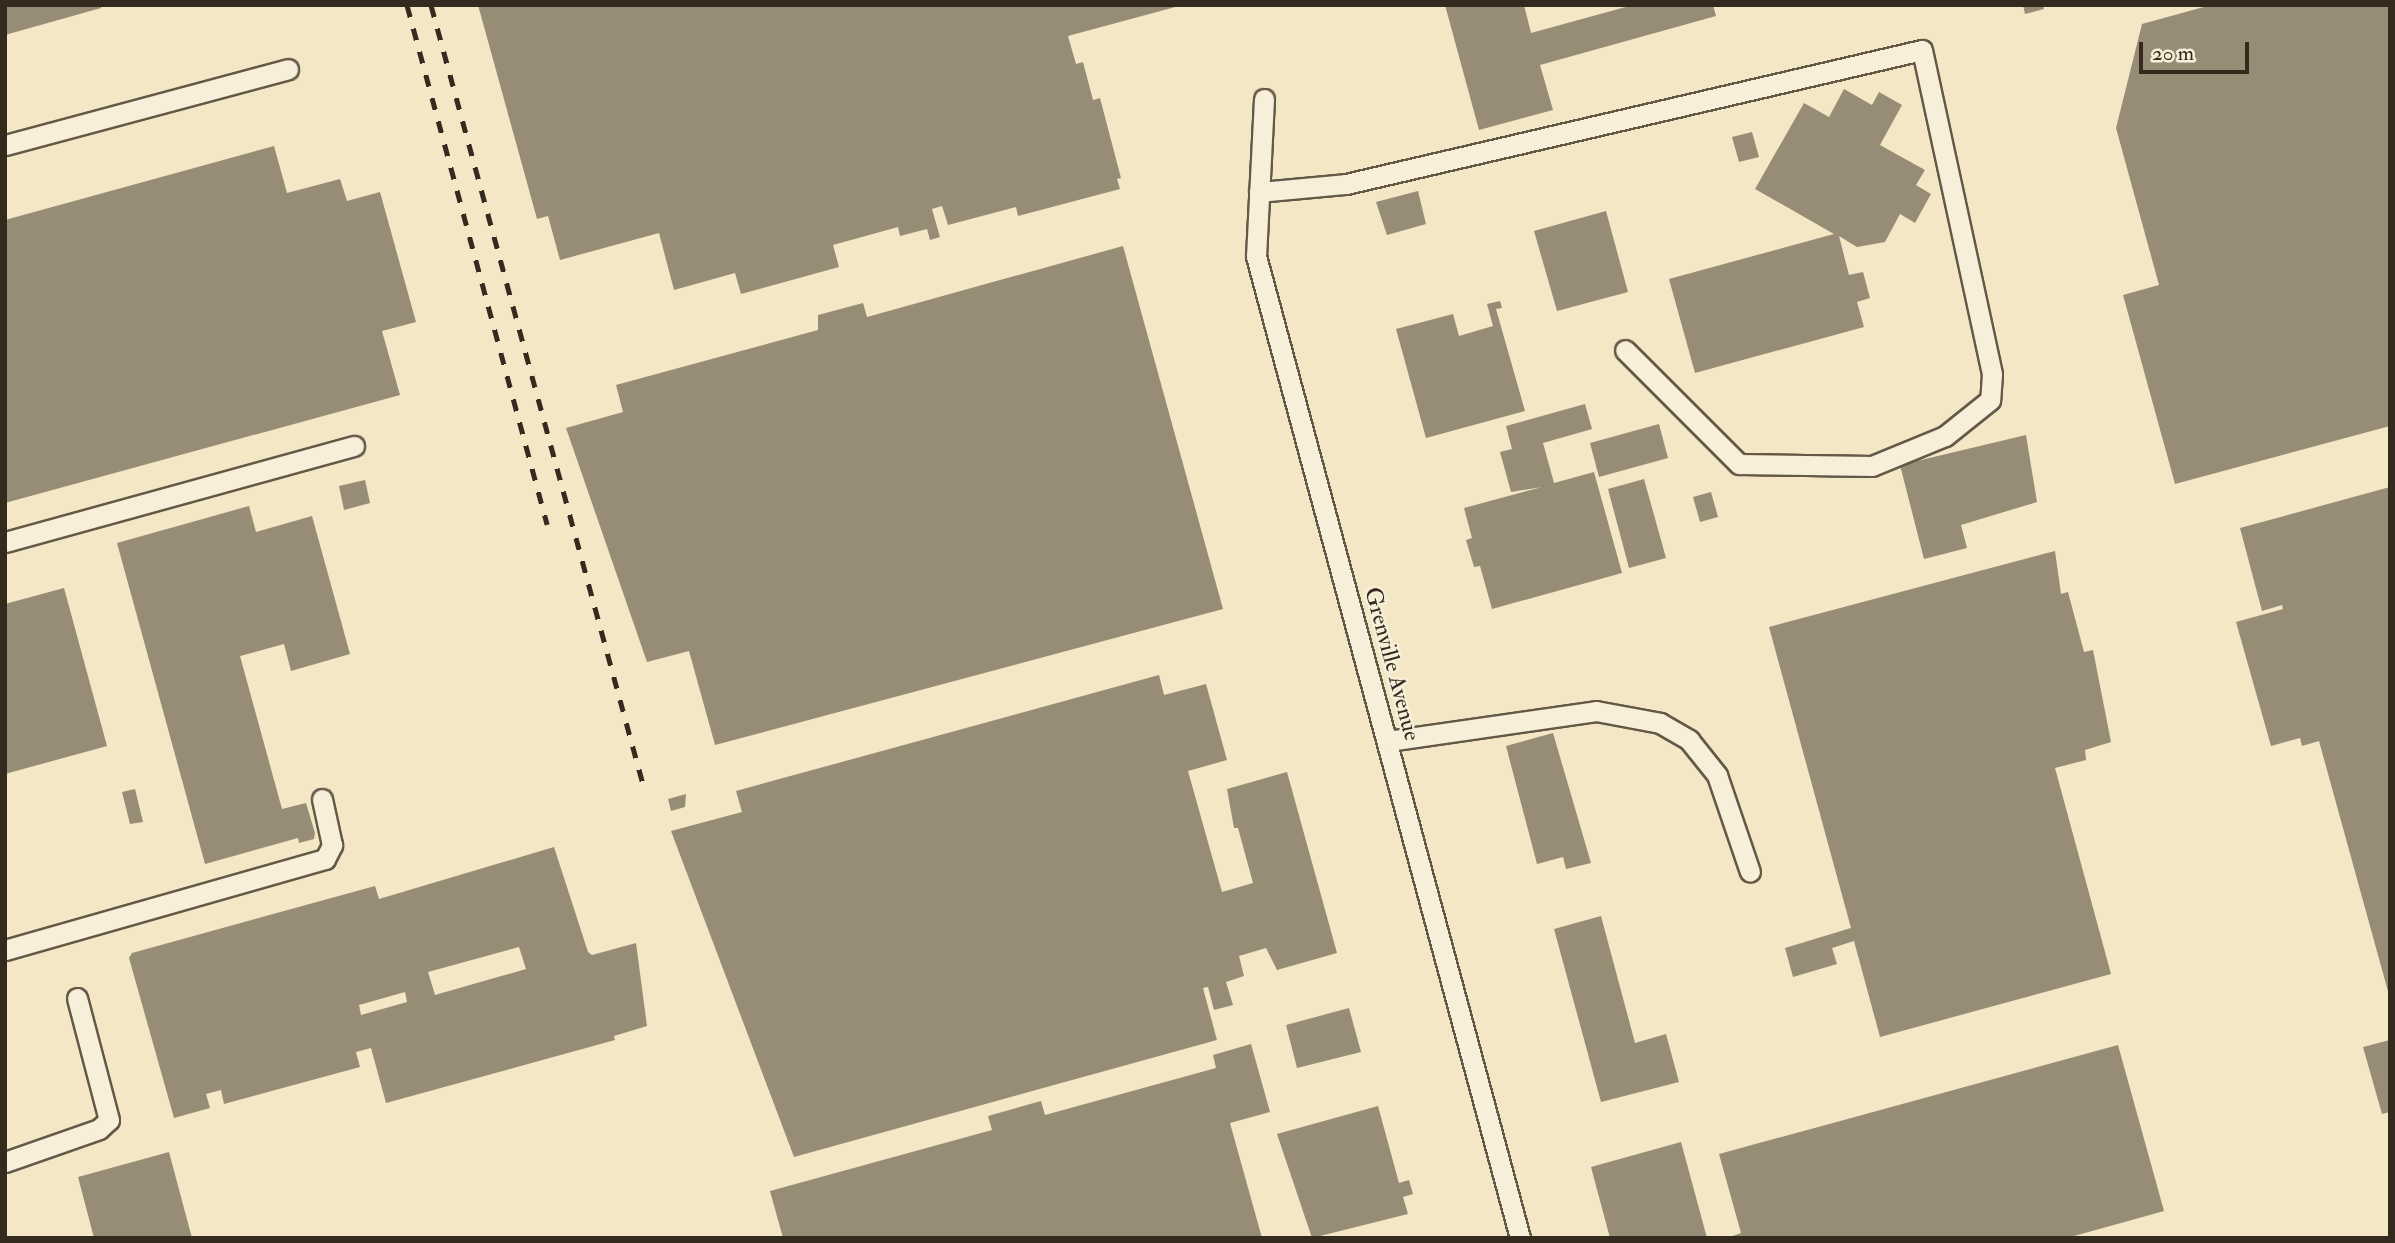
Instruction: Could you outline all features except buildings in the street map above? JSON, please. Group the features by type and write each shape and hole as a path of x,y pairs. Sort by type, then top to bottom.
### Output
{"lane":[{"path":"1259,192 1346,184 1922,50 1992,374 1990,400 1945,436 1872,466 1739,464 1625,349"},
{"path":"5,145 288,69"},
{"name":"Grenville Avenue","path":"1264,99 1255,256 1520,1238"},
{"path":"5,542 355,446"},
{"path":"1388,741 1596,711 1660,723 1689,740 1717,775 1750,872"},
{"path":"5,950 325,859 332,845 322,799"},
{"path":"5,1162 99,1129 110,1120 77,998"}],"railway":[{"path":"407,5 547,524"},
{"path":"431,5 643,784"}]}
